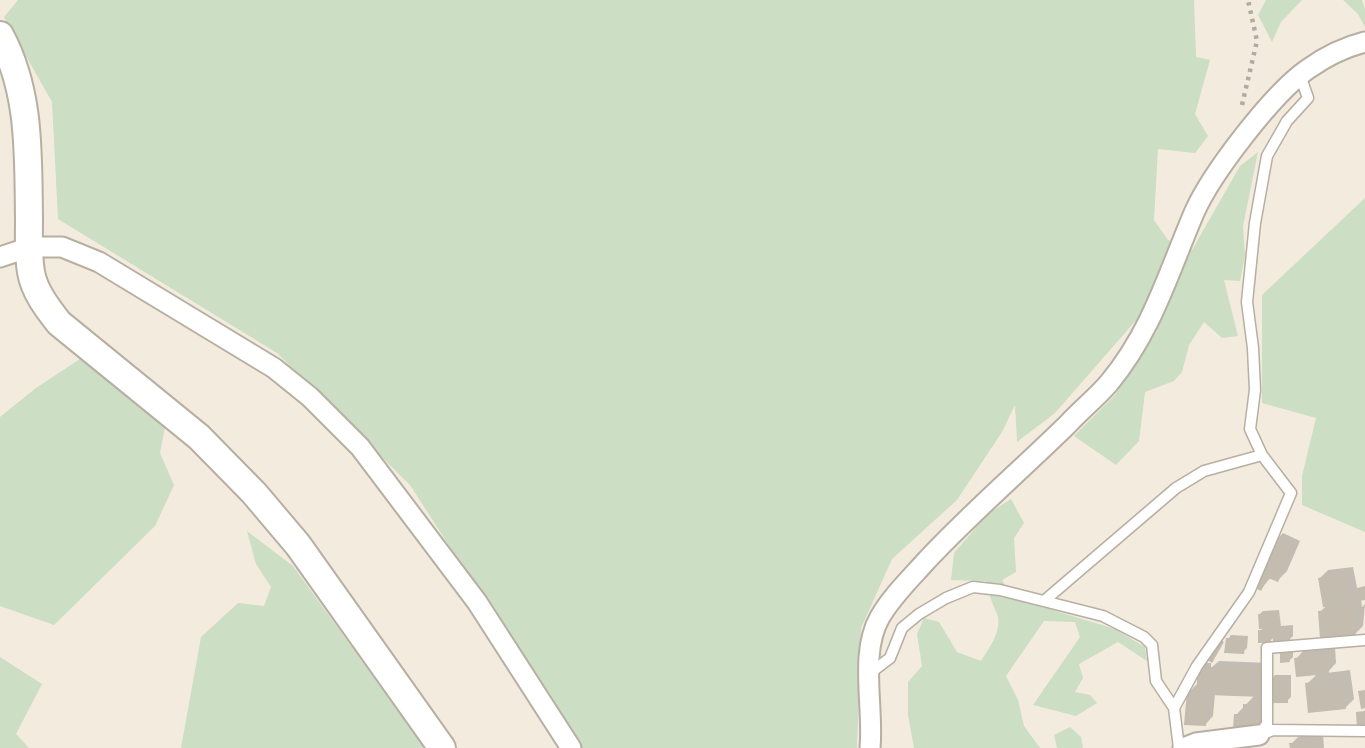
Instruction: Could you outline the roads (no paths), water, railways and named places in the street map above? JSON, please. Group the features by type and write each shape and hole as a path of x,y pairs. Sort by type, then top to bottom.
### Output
{"street":[{"path":"0,35 8,50 25,109 31,274 46,307 60,323 199,438 254,493 298,545 442,748"},
{"path":"870,748 869,674 872,641 878,620 890,602 959,526 1109,383 1144,334 1195,211 1273,100 1300,75 1347,47 1365,41"},
{"path":"0,257 30,247 62,247 99,262 274,368 310,397 360,447 477,602 571,748"},
{"path":"1181,748 1196,743 1259,735"}],"lane":[{"path":"1174,708 1197,666 1249,592 1291,493 1262,455 1250,429 1255,390 1247,302 1255,223 1267,156 1287,121 1308,98 1300,75"},
{"path":"1044,600 1176,488 1204,471 1262,455"},
{"path":"869,674 890,658 902,628 946,598 973,587 1044,600 1103,616 1144,637 1152,645 1156,681 1174,708 1181,748"},
{"path":"1259,735 1267,724 1267,648 1365,640"},
{"path":"1259,735 1273,730 1365,731"}]}
